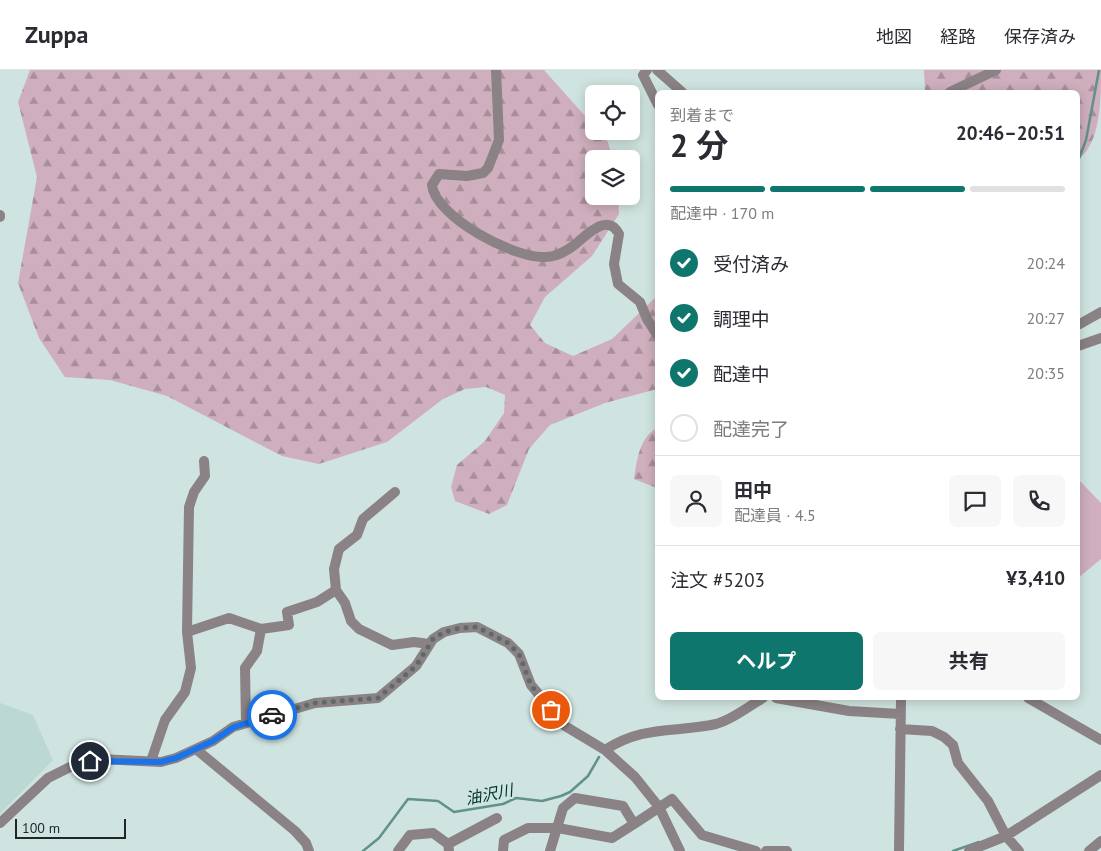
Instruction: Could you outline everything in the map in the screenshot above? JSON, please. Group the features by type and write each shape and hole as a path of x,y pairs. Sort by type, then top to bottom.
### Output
{"street":[{"path":"496,70 498,140 488,168 483,173 467,176 439,174 432,185 437,202 460,223 488,238 530,256 556,256 572,247 598,226 607,225 613,227 619,234 614,264 618,284 640,302 655,331"},
{"path":"647,70 643,75 644,81 655,100"},
{"path":"656,70 680,90"},
{"path":"954,90 996,70"},
{"path":"1080,324 1101,312"},
{"path":"1080,345 1101,338"},
{"path":"151,761 165,720 185,692 191,668 187,632 189,507 194,492 205,476 204,461"},
{"path":"395,492 363,519 357,535 339,549 334,569 336,590 345,603 351,621 359,629 392,645 414,642 429,644"},
{"path":"187,632 230,618 261,629 289,625 286,612 317,602 336,590"},
{"path":"0,823 48,778 74,765 100,759 161,762 196,750 234,727 246,723 315,703 378,698 416,666 429,644 444,632 460,628 477,627 508,643 519,654 531,685 565,726 605,750 636,777 659,806 680,851"},
{"path":"246,723 245,668 257,651 261,629"},
{"path":"605,750 618,742 648,731 718,724 759,700"},
{"path":"787,700 849,711 900,714"},
{"path":"899,851 901,700"},
{"path":"1031,700 1101,740"},
{"path":"900,729 932,731 944,737 953,745 958,763 988,801 1006,836 1019,851"},
{"path":"196,750 295,832 306,843 309,851"},
{"path":"970,851 1006,836 1101,776"},
{"path":"550,851 563,808 575,798 623,806 634,824"},
{"path":"503,851 504,840 528,828 558,828 612,838 659,806 672,800 702,835 756,851"},
{"path":"398,851 410,835 432,833 449,847 497,818"},
{"path":"1089,851 1101,841"},
{"path":"766,851 787,851"}],"shaded area":[{"path":"0,703 33,715 53,760 0,814"}],"green space":[{"path":"30,70 544,70 585,116 585,140 606,140 608,142 610,150 585,150 585,205 618,205 619,214 592,256 545,297 530,325 545,343 573,356 612,339 655,298 655,390 605,403 550,425 529,449 507,505 489,514 455,501 451,487 457,465 485,441 504,413 505,395 486,387 465,389 443,399 387,442 319,464 282,456 167,396 110,380 65,377 39,338 18,283 37,177 18,102"},
{"path":"924,70 1101,70 1098,120 1091,143 1080,158 1080,90 925,90"},
{"path":"655,429 655,487 634,479 640,450 651,432"},
{"path":"1080,481 1101,503 1101,559 1080,576"}],"waterway":[{"name":"油沢川","path":"1080,156 1086,140 1099,70"},
{"name":"油沢川","path":"363,851 379,838 408,799 438,801 454,812 503,804 516,798 542,801 570,792 588,776 599,757"},
{"path":"953,851 979,842"}],"way so far":[{"path":"272,715 315,703 378,698 416,666 433,639 444,632 460,628 477,627 508,643 519,654 531,685 551,710"}],"route":[{"path":"90,761 100,759 161,762 196,750 234,727 272,715"}]}
